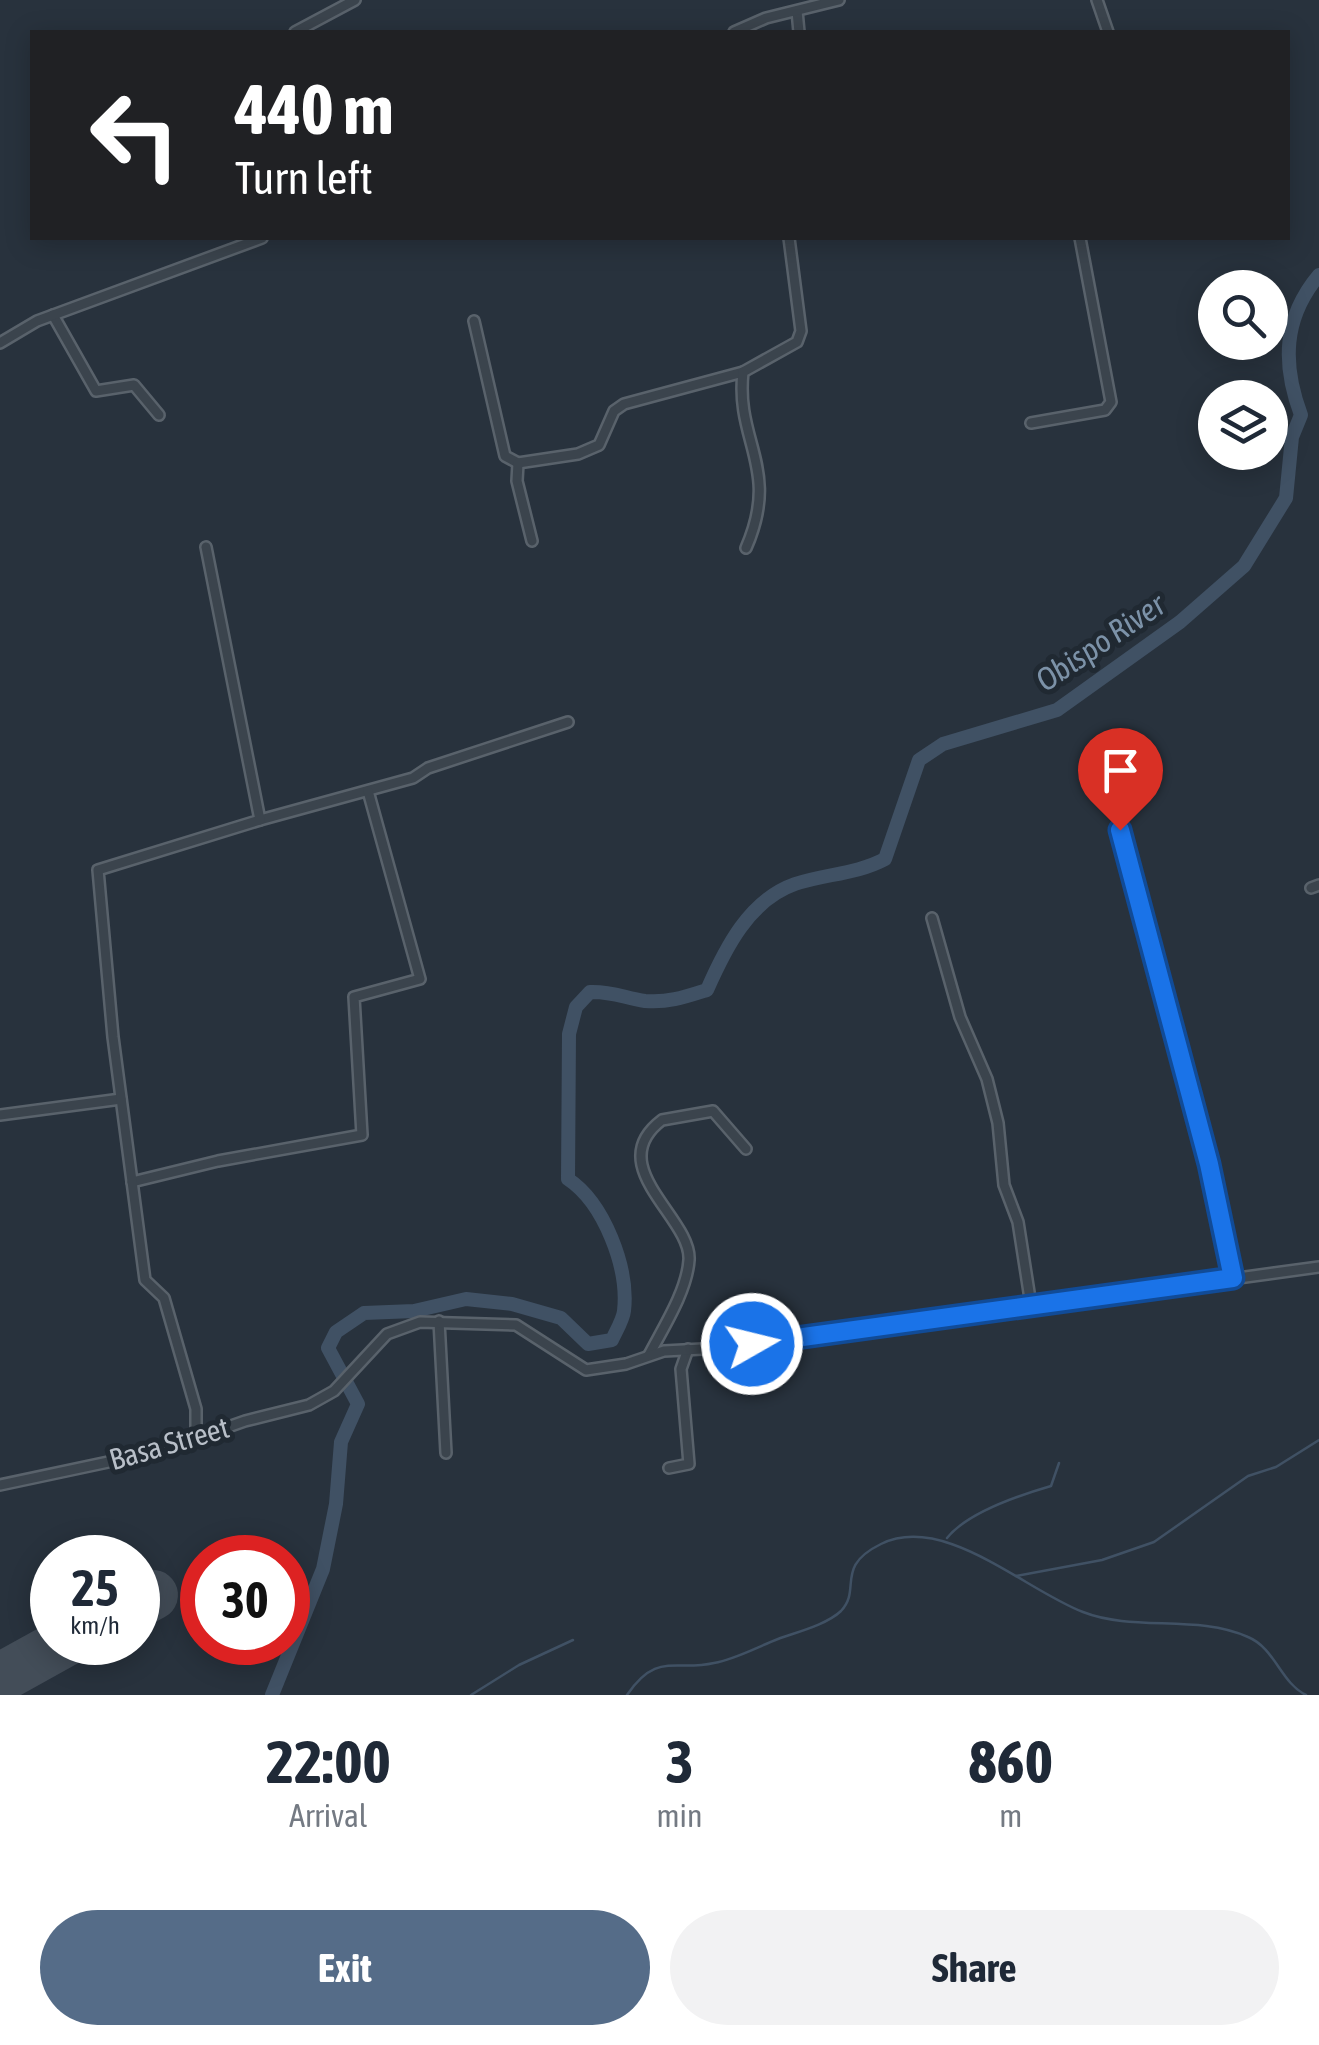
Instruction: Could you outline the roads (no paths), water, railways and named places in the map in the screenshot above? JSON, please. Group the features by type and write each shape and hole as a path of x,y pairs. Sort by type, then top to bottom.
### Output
{"street":[{"path":"298,30 356,0"},
{"path":"740,30 839,0"},
{"path":"1097,0 1107,30"},
{"path":"797,11 798,30"},
{"path":"0,343 53,315 257,240"},
{"path":"474,322 505,456 518,464 578,454 599,445 614,411 624,404 743,372 797,342 802,331 789,240"},
{"path":"1031,423 1105,410 1111,402 1080,240"},
{"path":"53,315 96,391 134,385 160,415"},
{"path":"743,372 762,488 760,514 746,548"},
{"path":"518,464 517,481 532,540"},
{"path":"206,547 260,820"},
{"path":"196,1440 196,1409 164,1298 145,1280 98,870 368,791 568,722"},
{"path":"132,1182 218,1161 362,1136 354,998 420,980 368,791"},
{"path":"1120,830 1209,1164 1233,1278"},
{"path":"932,918 960,1018 987,1079 998,1123 1004,1186 1018,1222 1031,1305"},
{"path":"0,1115 122,1099"},
{"path":"649,1355 670,1316 689,1260 674,1220 648,1186 644,1148 662,1120 713,1111 746,1149"},
{"path":"446,1453 439,1321 516,1324 586,1370 688,1348 722,1348 1319,1267"},
{"name":"Basa Street","path":"0,1485 196,1440 309,1404 334,1391 387,1334 439,1321"},
{"path":"669,1468 689,1464 681,1369 688,1348"}],"waterway":[{"name":"Obispo River","path":"272,1695 323,1569 336,1504 341,1442 358,1404 328,1348 336,1332 364,1313 414,1311 466,1299 512,1304 561,1318 588,1344 612,1340 624,1311 618,1257 593,1204 568,1179 569,1034 576,1007 590,992 653,1001 707,990 740,928 764,902 795,884 885,859 919,760 943,744 1057,710 1180,622 1244,566 1286,498 1292,437 1301,415 1291,378 1289,342 1298,308 1319,275"},
{"path":"1016,1576 1102,1560 1154,1542 1248,1476 1276,1467 1319,1440"},
{"path":"947,1538 981,1513 1051,1486 1059,1463"},
{"path":"627,1695 638,1681 657,1668 722,1661 828,1620 847,1603 858,1561 881,1544 905,1537 931,1538 957,1546 1060,1601 1103,1618 1208,1626 1248,1637 1265,1649 1297,1690 1306,1695"},
{"path":"471,1695 519,1665 573,1640"}]}
